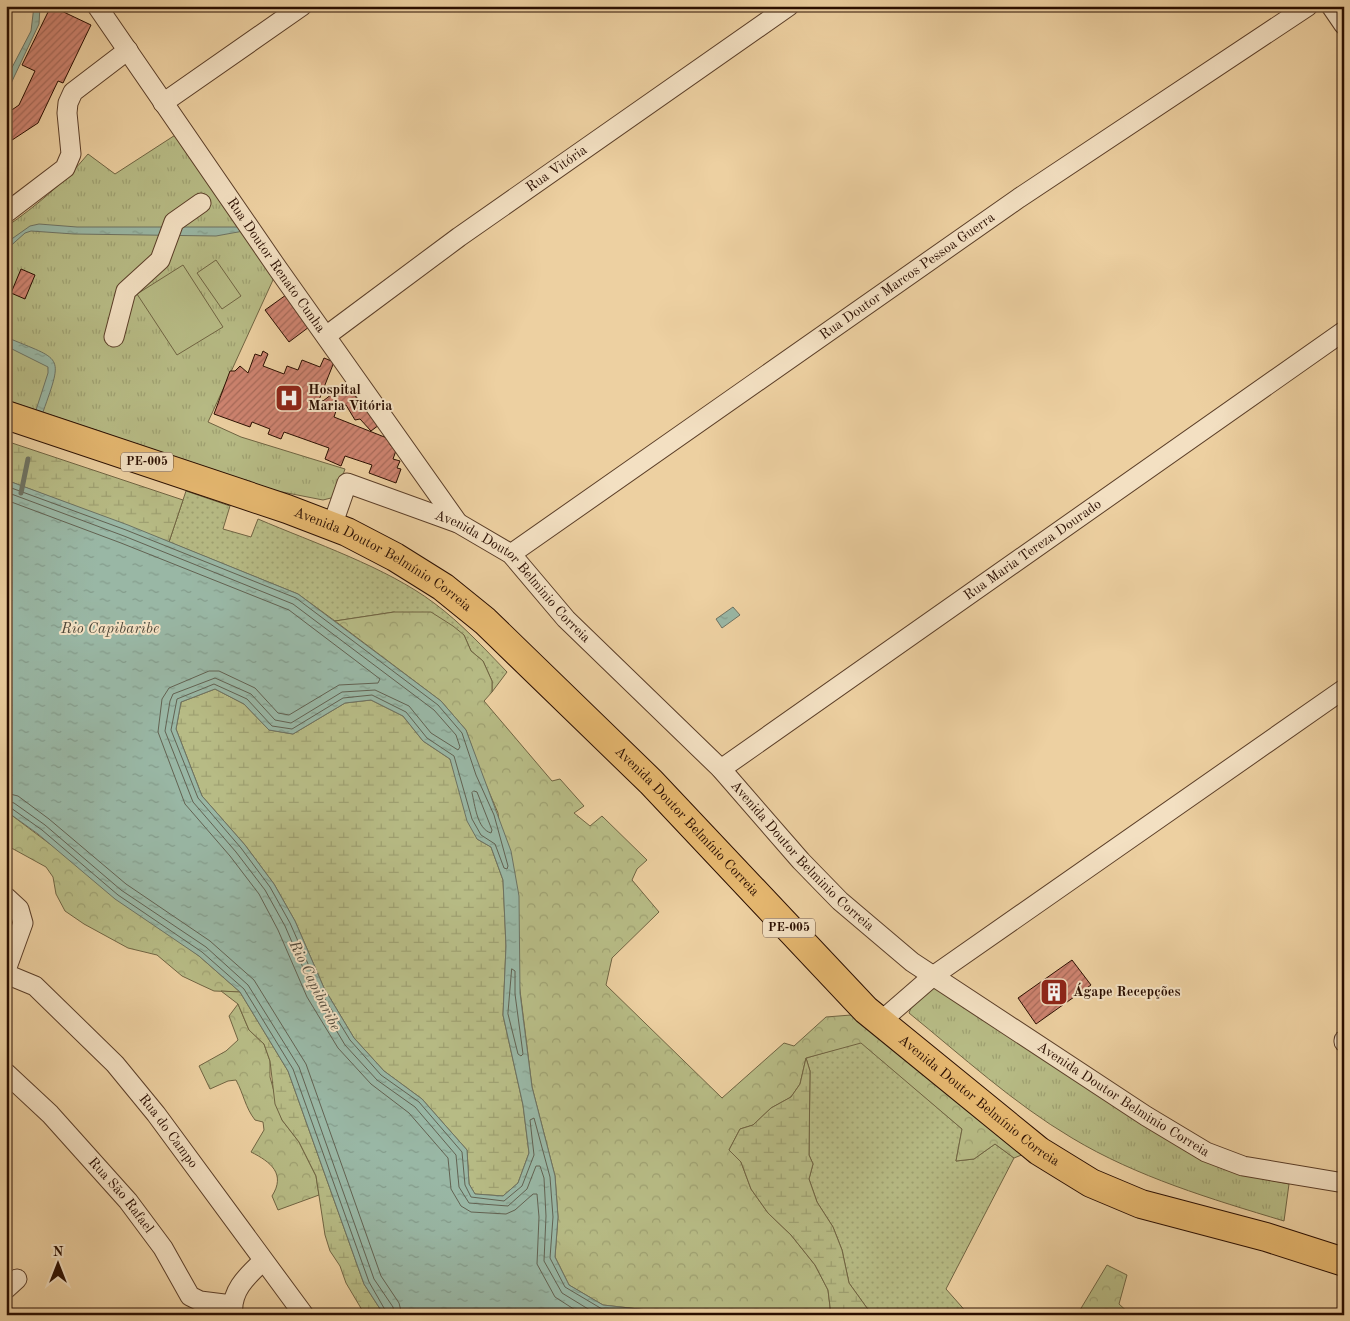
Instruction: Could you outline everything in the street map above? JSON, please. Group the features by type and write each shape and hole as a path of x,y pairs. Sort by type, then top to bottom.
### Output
{"main road":[{"name":"Avenida Doutor Belmínio Correia","path":"6,415 287,509 332,526 396,557 443,587 485,622 651,782 880,1022 1039,1151 1091,1183 1141,1204 1275,1240 1344,1262"}],"street":[{"name":"Rua Doutor Renato Cunha","path":"97,6 458,523"},
{"path":"163,103 302,6"},
{"name":"Rua Vitória","path":"326,336 459,237 789,6"},
{"name":"Rua Doutor Marcos Pessoa Guerra","path":"511,554 1018,198 1308,6"},
{"path":"1331,6 1344,25"},
{"path":"6,213 65,168 71,154 67,113 68,103 73,92 128,50"},
{"path":"114,337 126,291 160,260 172,230 200,202 222,185"},
{"name":"Rua Maria Tereza Dourado","path":"721,769 1105,501 1344,331"},
{"name":"Avenida Doutor Belminio Correia","path":"332,526 348,483 458,523 511,554 566,619 721,769 801,861 840,901 912,962 1146,1116 1206,1152 1243,1166 1344,1183"},
{"path":"880,1022 932,976 1344,688"},
{"path":"6,897 19,908 23,923 6,970"},
{"name":"Rua do Campo","path":"6,974 35,986 115,1064 156,1114 304,1315"},
{"name":"Rua São Rafael","path":"6,1074 50,1114 128,1201 163,1248 190,1296 200,1301 232,1310"},
{"path":"232,1310 234,1295 243,1280 263,1261"}],"green space":[{"path":"183,130 278,269 208,422 241,437 345,469 335,497 323,500 277,491 6,400 6,227 50,193 88,154 115,174"},
{"path":"216,260 241,296 222,309 197,273"},
{"path":"183,265 223,327 177,355 137,294"},
{"path":"6,441 183,500 169,542 6,480"},
{"path":"186,491 230,506 223,529 251,537 258,519 349,556 394,578 415,590 454,619 507,672 492,692 492,681 483,661 471,651 464,635 394,612 335,621 298,594 169,542"},
{"path":"394,612 431,612 464,635 471,651 483,661 492,681 492,692 484,701 552,781 560,779 584,806 574,813 590,826 602,816 647,860 637,869 632,880 659,912 612,958 606,985 722,1098 784,1043 794,1046 826,1017 851,1015 1024,1154 1014,1158 995,1144 974,1159 956,1161 962,1129 861,1043 806,1058 800,1084 791,1097 771,1108 753,1125 740,1129 729,1150 741,1162 751,1189 768,1213 791,1235 815,1265 828,1290 831,1315 692,1315 603,1305 569,1285 555,1257 558,1217 555,1176 532,1087 498,813 466,730 441,701 335,621"},
{"path":"215,689 244,704 269,730 293,734 345,703 371,700 403,716 423,741 450,759 477,839 491,847 503,880 506,946 503,1015 523,1105 529,1153 518,1183 503,1196 475,1194 469,1184 467,1150 422,1099 384,1071 354,1038 324,988 295,921 274,884 245,845 202,796 176,729 181,702"},
{"path":"6,811 199,956 240,992 214,991 201,985 182,976 157,955 128,948 84,924 65,911 56,894 53,877 46,867 6,845"},
{"path":"936,985 1109,1102 1193,1155 1240,1174 1289,1184 1284,1221 1148,1176 1097,1152 1029,1110 909,1013 911,1008"},
{"path":"221,991 240,992 288,1071 364,1284 384,1315 365,1315 346,1283 340,1266 330,1251 325,1235 316,1176 299,1142 282,1120 275,1104 270,1061 264,1044 249,1030 238,1004"},
{"path":"238,1004 249,1030 264,1044 270,1061 270,1077 282,1120 299,1142 316,1176 319,1195 278,1210 272,1196 276,1188 277,1175 265,1160 251,1152 264,1130 263,1122 255,1120 236,1080 228,1081 210,1089 199,1066 226,1051 238,1040 229,1016"},
{"path":"861,1042 962,1129 956,1161 974,1159 995,1144 1014,1158 946,1289 969,1315 872,1315 849,1283 842,1250 833,1227 817,1202 809,1179 813,1164 809,1155 810,1071 806,1058"},
{"path":"806,1058 810,1071 809,1155 813,1164 809,1179 817,1202 833,1227 842,1250 849,1283 872,1315 831,1315 828,1290 815,1265 791,1235 768,1213 751,1189 741,1162 729,1150 740,1129 753,1125 771,1108 791,1097 800,1084"},
{"path":"1107,1265 1127,1275 1119,1304 1131,1315 1077,1315"}],"water":[{"path":"34,6 40,6 39,24 6,94 6,79 31,31"},
{"path":"39,224 77,227 238,227 249,230 216,236 74,234 31,231 25,233 6,250 6,243 30,226"},
{"path":"6,337 48,356 53,361 55,369 54,379 43,412 36,410 48,373 48,367 6,346"},
{"name":"Rio Capibaribe","path":"6,480 128,525 298,594 441,701 466,730 511,851 519,896 520,993 532,1087 555,1176 558,1217 555,1257 569,1285 603,1305 692,1315 384,1315 364,1284 288,1071 240,992 199,956 115,899 38,834 6,811","holes":["215,689 244,704 269,730 293,734 345,703 371,700 403,716 423,741 450,759 467,821 477,839 491,847 503,880 506,946 503,1015 523,1105 529,1153 518,1183 503,1196 475,1194 469,1184 467,1150 422,1099 384,1071 354,1038 324,988 295,921 274,884 245,845 202,796 176,729 181,702"]},
{"path":"733,607 740,615 722,628 716,619"}],"building":[{"path":"51,6 91,25 63,83 58,81 38,123 6,144 6,114 19,105 35,71 22,65"},
{"path":"21,269 35,275 25,299 11,293"},
{"path":"286,295 309,327 289,342 265,310"},
{"path":"263,351 268,354 263,366 284,374 287,366 298,370 302,360 320,367 324,358 334,362 319,400 323,401 345,384 379,425 371,431 360,419 355,420 346,405 337,408 334,417 392,440 390,445 397,448 393,459 400,461 397,468 401,469 396,483 369,473 372,465 345,456 341,466 325,459 329,448 284,432 281,439 268,434 270,429 252,422 250,427 214,414 230,371 235,371 240,366 248,373 255,354 261,356"},
{"name":"Ágape Recepções","path":"1072,960 1091,985 1036,1024 1018,998"}],"waterway":[{"path":"21,493 28,459"}],"place":[{"name":"Hospital Maria Vitória","path":"289,398"},
{"name":"Ágape Recepções","path":"1054,992"}]}
